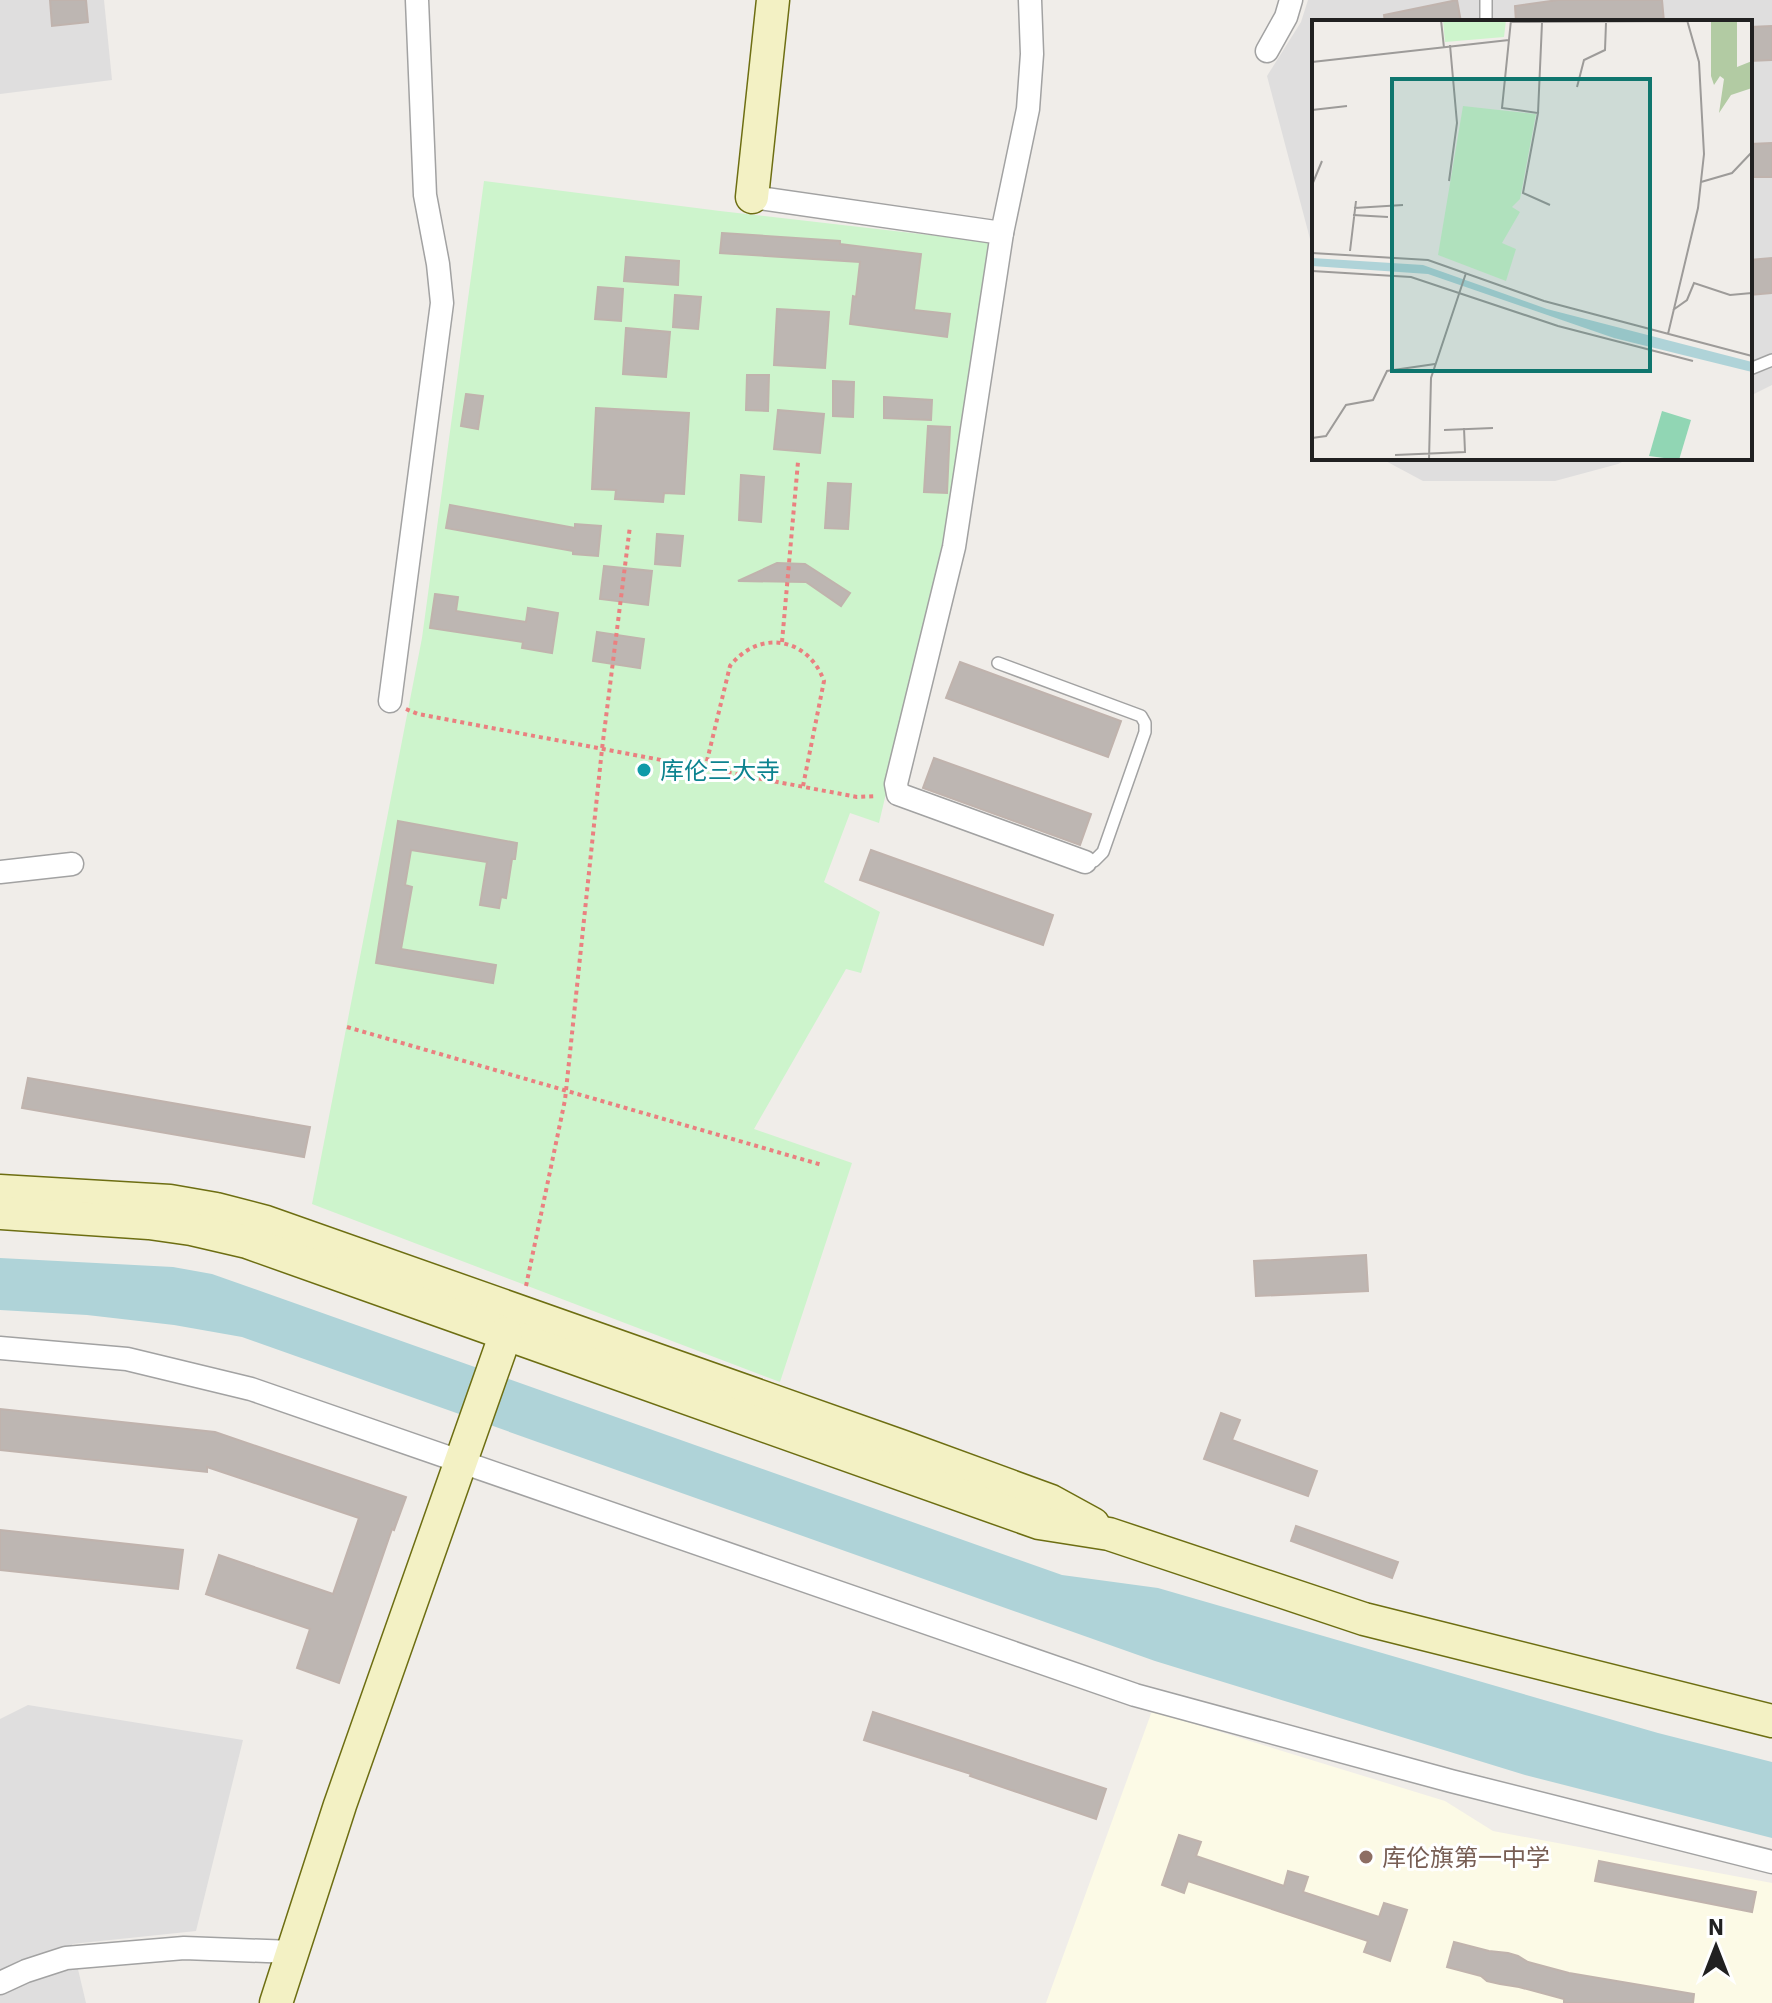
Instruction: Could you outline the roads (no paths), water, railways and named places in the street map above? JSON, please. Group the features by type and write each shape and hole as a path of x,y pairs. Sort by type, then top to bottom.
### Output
{"main road":[{"path":"752,197 773,0"},
{"path":"0,1191 170,1201 216,1209 266,1222 513,1322"},
{"path":"0,1213 149,1223 247,1242 513,1322 1051,1501 1109,1534 1364,1619 1772,1721"},
{"path":"276,2003 340,1805 513,1322"}],"street":[{"path":"390,701 442,303 425,195 417,0"},
{"path":"1030,0 1032,54 1028,109 1002,233 954,547 896,784 898,794 1085,862"},
{"path":"1267,51 1286,17 1291,0"},
{"path":"752,197 1002,233"},
{"path":"0,872 72,864"},
{"path":"0,1348 127,1359 251,1389 1135,1695 1451,1781 1772,1862"},
{"path":"0,1983 66,1958 184,1948 292,1952"}],"lane":[{"path":"1752,368 1772,360"},
{"path":"998,663 1141,716 1145,723 1145,732 1103,852 1094,861 1085,862"}],"water":[{"path":"0,1258 173,1267 212,1274 1062,1575 1158,1588 1658,1733 1772,1762 1772,1838 1525,1775 1155,1661 242,1337 87,1315 0,1310"}],"place":[{"name":"库伦三大寺","path":"644,770"},
{"name":"库伦旗第一中学","path":"1366,1857"}]}
